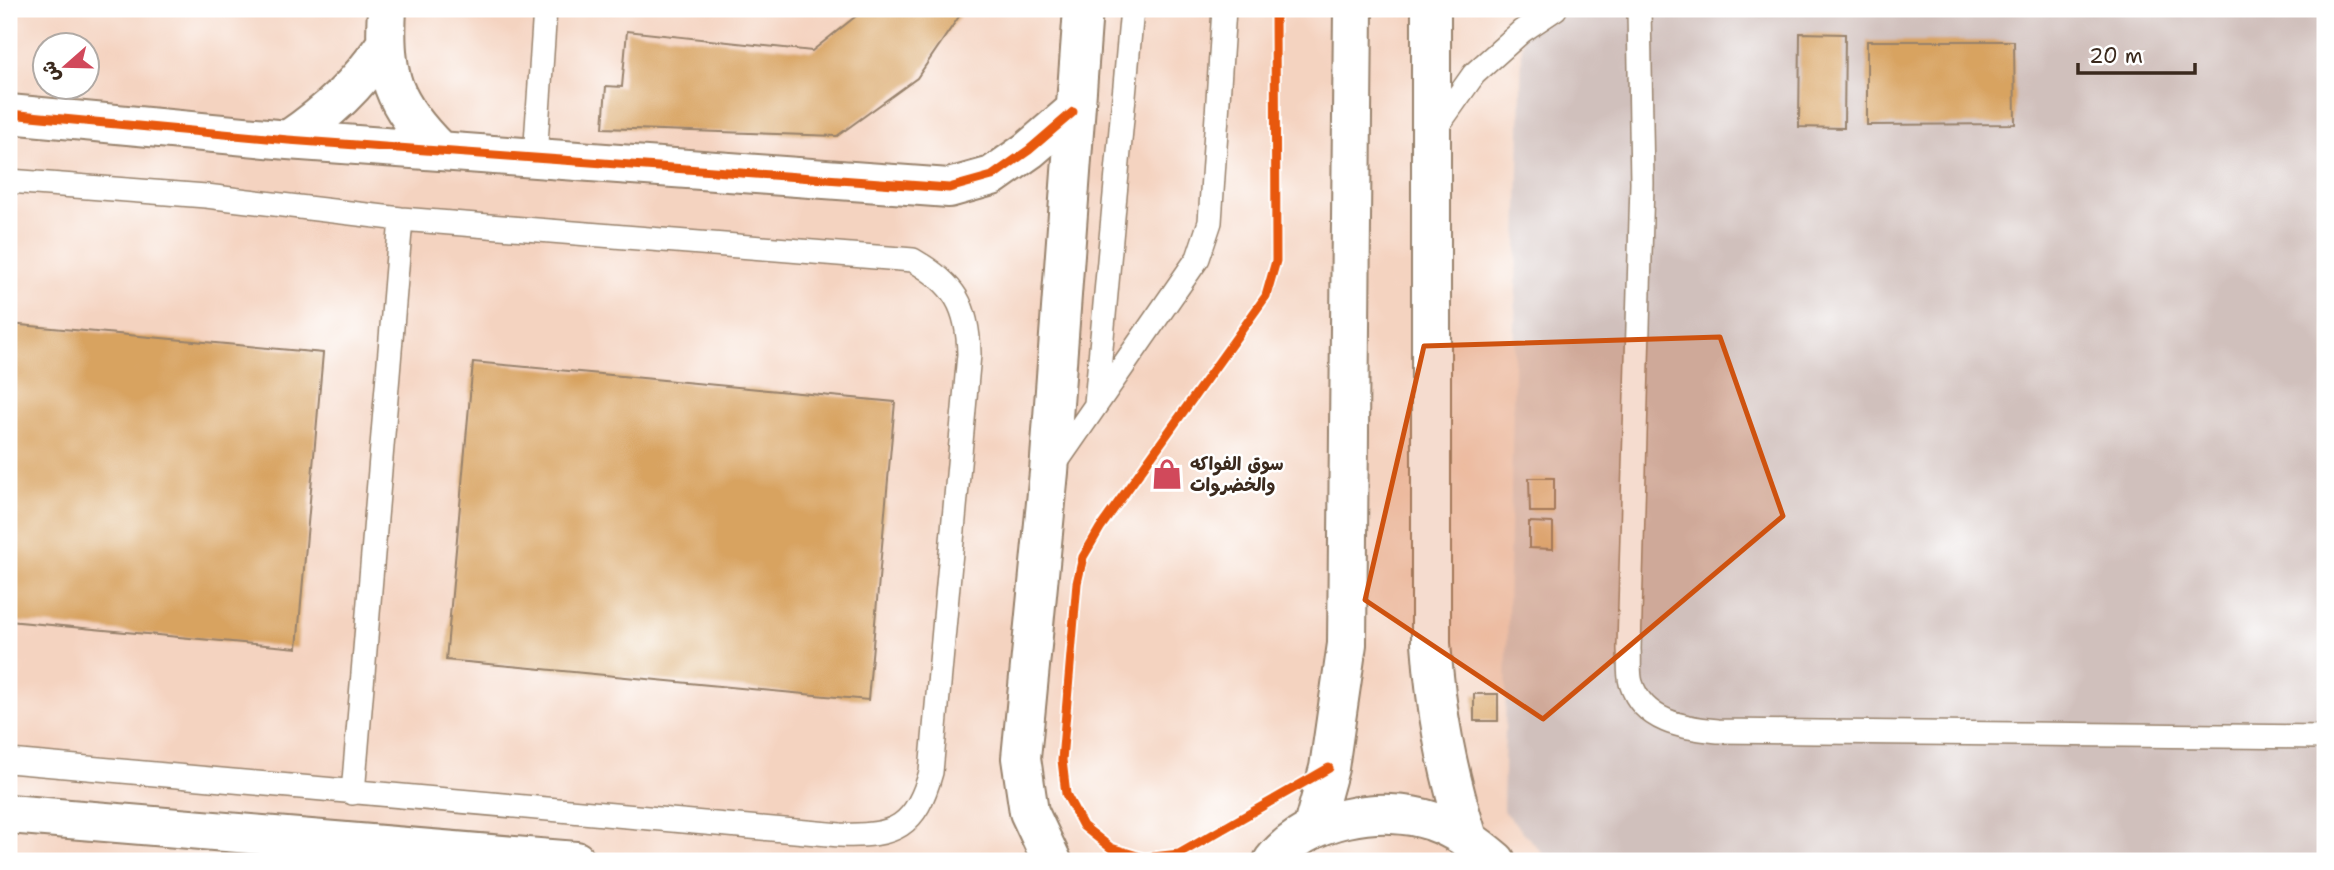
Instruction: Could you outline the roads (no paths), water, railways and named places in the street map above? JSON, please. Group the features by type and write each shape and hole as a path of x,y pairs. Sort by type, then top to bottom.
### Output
{"street":[{"path":"1052,861 1029,813 1021,758 1049,472 1073,112 1083,9"},
{"path":"1312,830 1329,768 1347,644 1353,9"},
{"path":"1431,9 1431,643 1435,710 1448,775 1482,850"},
{"path":"386,27 392,85 410,121 439,150"},
{"path":"289,140 326,114 359,83 386,27"},
{"path":"9,114 289,140 949,188 992,176 1029,150 1073,112"},
{"path":"1273,861 1312,830 1351,817 1391,813 1431,821 1482,850"},
{"path":"9,814 576,861"}],"lane":[{"path":"535,158 545,9"},
{"path":"1096,404 1132,9"},
{"path":"1049,472 1198,258 1210,222 1224,9"},
{"path":"1430,137 1474,74 1522,32 1555,9"},
{"path":"1639,9 1642,183 1629,649 1631,684 1650,712 1681,727 1718,731 2325,737"},
{"path":"9,181 206,196 401,219 913,260 939,275 958,297 968,325 969,355 931,772 923,803 902,826 872,836 840,835 9,761"},
{"path":"353,793 401,219"}],"place":[{"name":"سوق الفواكه والخضروات","path":"1167,474"}]}
